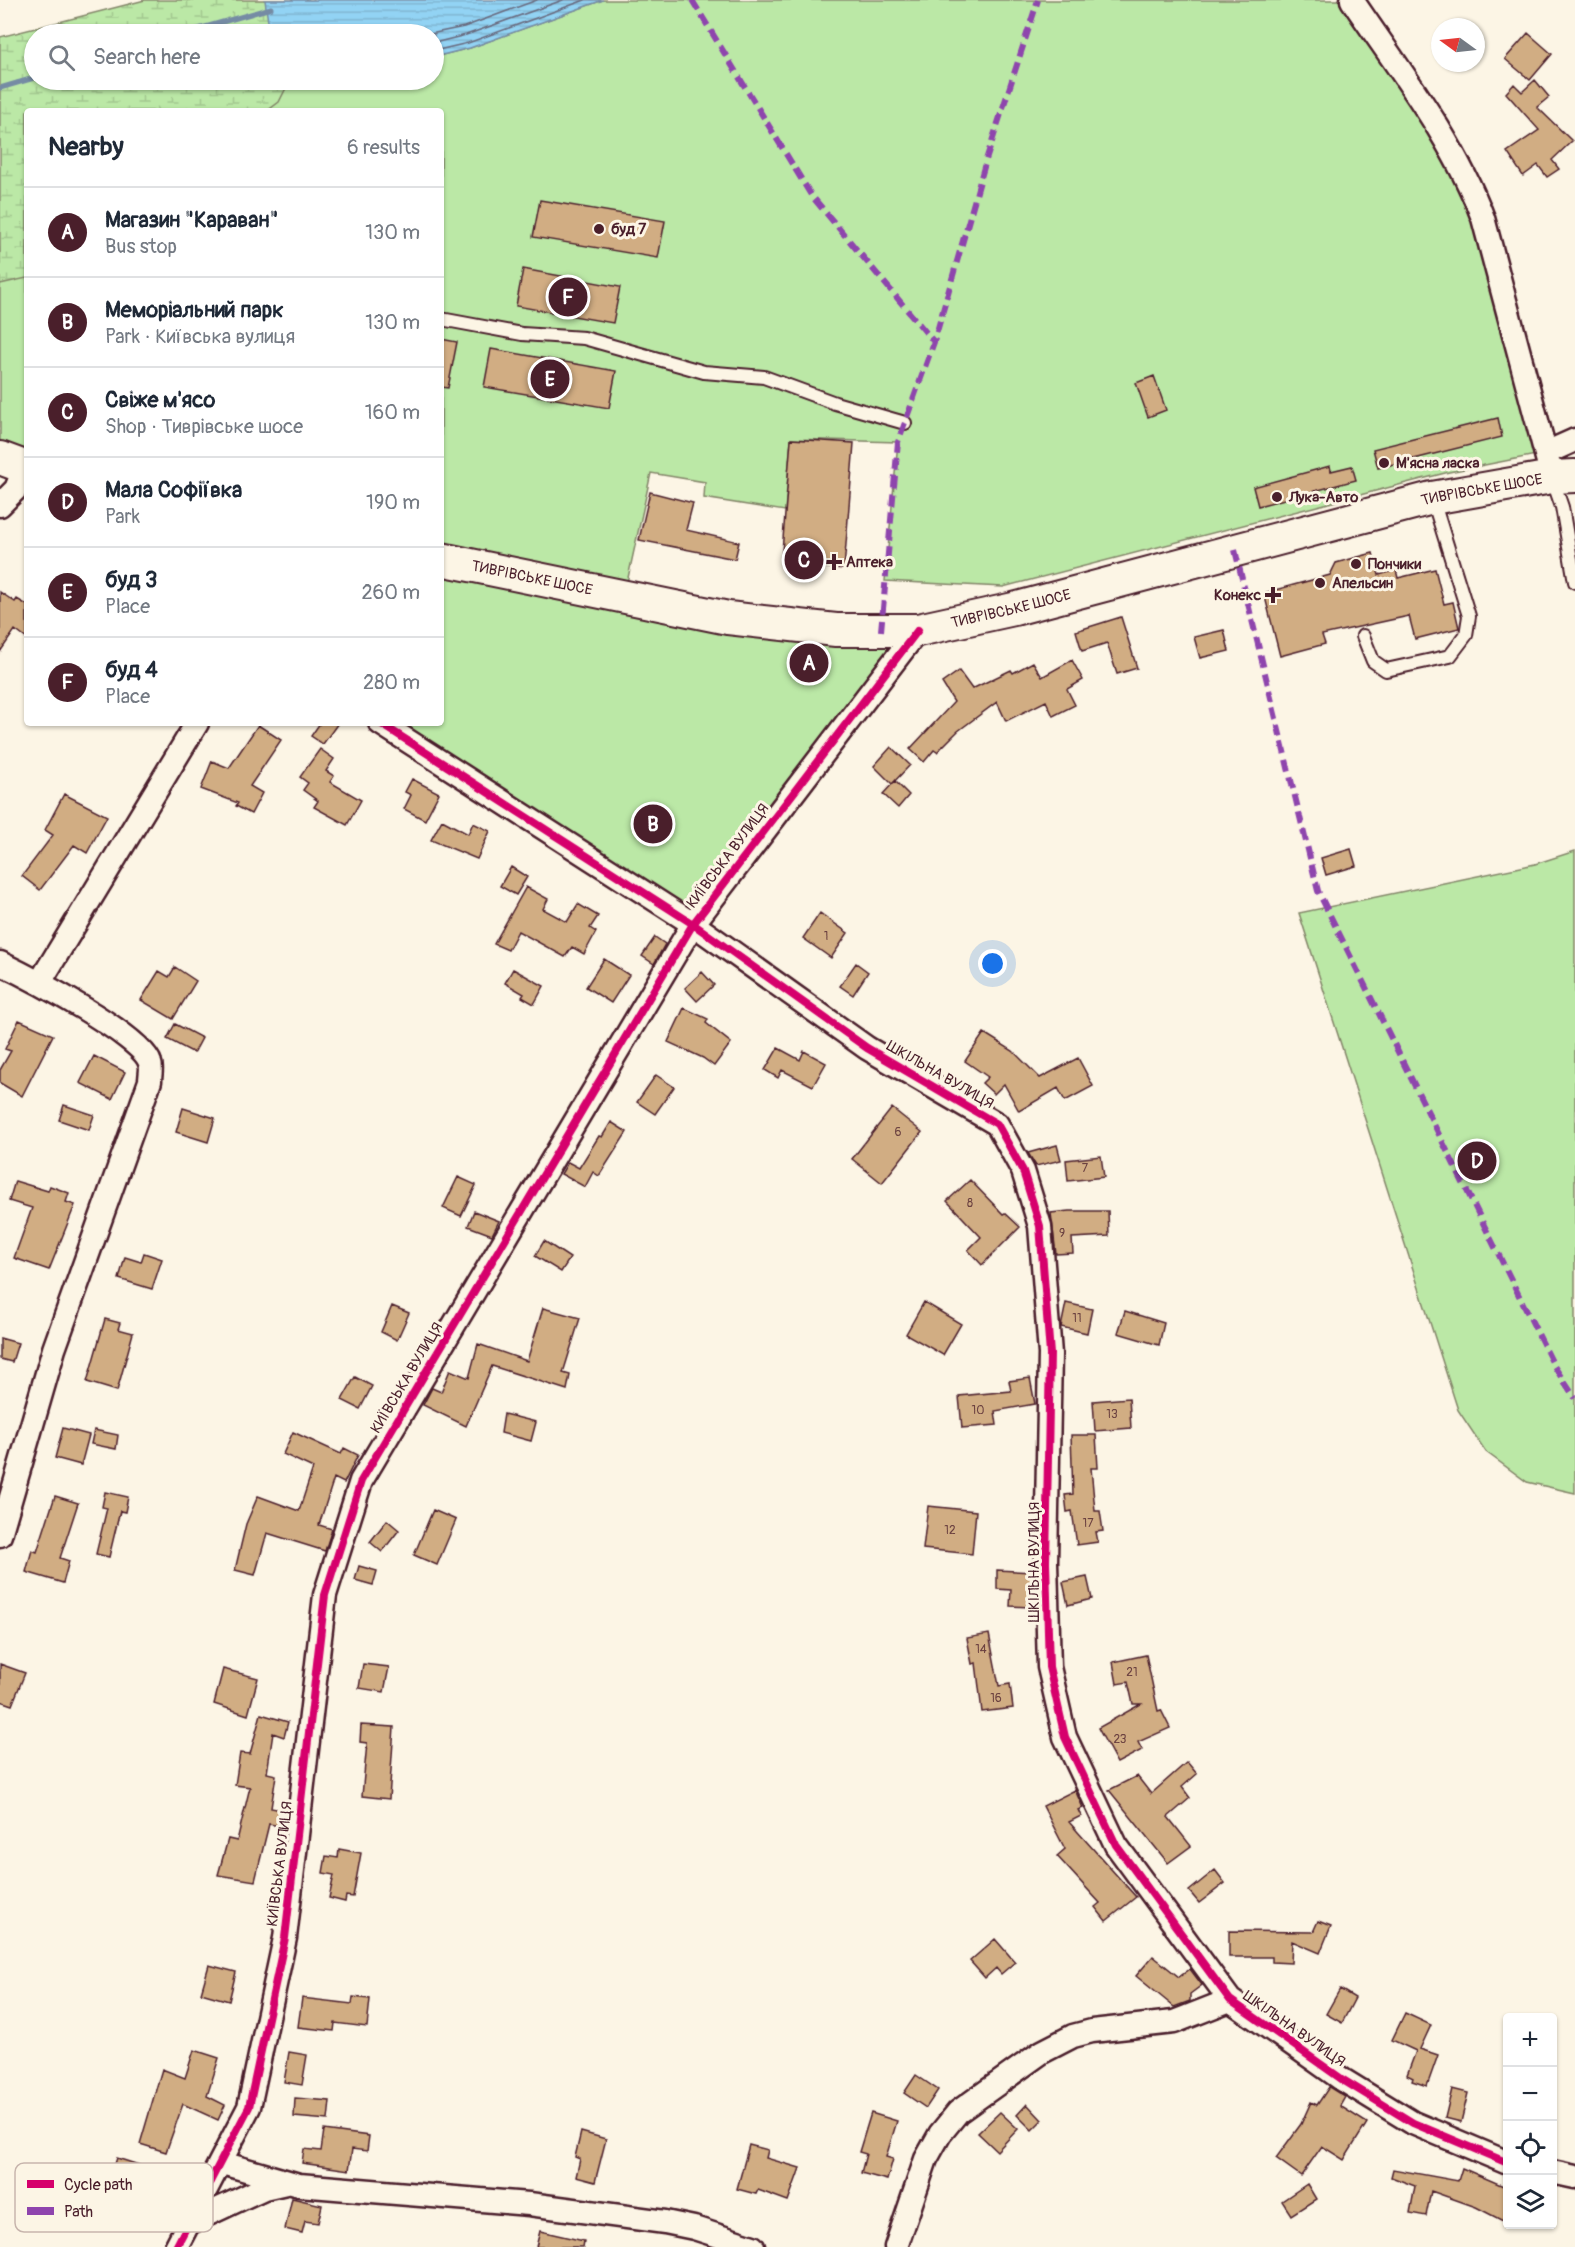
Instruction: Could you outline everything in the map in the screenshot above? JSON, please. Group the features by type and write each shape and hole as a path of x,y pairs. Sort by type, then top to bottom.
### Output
{"main road":[{"name":"ТИВРІВСЬКЕ ШОСЕ","path":"444,560 728,618 836,630 918,630 1014,609 1432,498 1558,468"}],"street":[{"path":"1352,0 1444,139 1472,191 1483,218 1558,468"},
{"path":"1558,468 1575,440"},
{"path":"0,505 16,489 17,464"},
{"name":"КИЇВСЬКА ВУЛИЦЯ","path":"213,2179 249,2107 285,1938 325,1595 361,1481 693,924 918,630"},
{"path":"40,982 195,726"},
{"name":"ШКІЛЬНА ВУЛИЦЯ","path":"385,726 693,924 867,1048 997,1124 1023,1171 1040,1226 1050,1354 1046,1562 1048,1667 1065,1737 1116,1845 1230,2000 1343,2080 1413,2123 1503,2161"},
{"path":"0,963 40,982 136,1044 150,1062 150,1081 54,1349 0,1535"},
{"path":"896,2247 926,2159 940,2134 958,2112 1042,2052 1073,2036 1092,2031 1174,2022 1230,2000"},
{"path":"222,2163 287,2183 529,2204 665,2222 694,2228 753,2247"},
{"path":"1557,2173 1575,2177"},
{"path":"213,2212 264,2188 287,2183"},
{"name":"КИЇВСЬКА ВУЛИЦЯ","path":"176,2247 184,2232"}],"lane":[{"path":"444,320 522,334 584,338 704,372 764,377 835,403 905,423"},
{"path":"1558,468 1575,582"},
{"path":"1363,636 1373,661 1386,670 1450,656 1466,635 1469,616 1432,498"}],"green space":[{"path":"145,0 318,0 338,24 51,24"},
{"path":"603,0 1352,0 1472,191 1546,453 1449,472 1003,587 885,581 898,442 791,439 785,511 704,498 705,482 651,473 624,596 918,630 693,924 385,726 444,726 444,108 263,108 274,90 444,90 444,54 470,48"},
{"path":"24,31 24,90 285,90 279,102 271,108 24,108 24,279 0,284 0,37"},
{"path":"24,246 24,467 0,458 0,248"},
{"path":"1575,851 1575,1493 1527,1482 1486,1452 1458,1410 1299,913 1535,864"}],"water":[{"path":"265,0 603,0 470,48 444,54 444,24 270,24"}],"building":[{"path":"1528,33 1552,54 1530,80 1505,59"},
{"path":"1535,80 1549,97 1537,107 1572,141 1552,160 1559,169 1547,177 1538,165 1523,176 1507,152 1539,130 1506,93 1514,84 1522,92"},
{"name":"буд 7","path":"540,200 665,221 658,258 533,237"},
{"path":"523,269 620,287 613,323 516,306"},
{"path":"444,340 457,342 448,388 444,387"},
{"path":"491,349 616,371 609,408 484,387"},
{"path":"1154,376 1166,410 1148,417 1136,383"},
{"path":"1498,418 1502,437 1378,468 1373,449"},
{"path":"791,439 854,443 844,569 781,564"},
{"path":"1330,466 1331,471 1352,466 1356,480 1258,506 1253,487"},
{"path":"650,492 693,503 686,530 739,542 735,559 639,540"},
{"path":"1373,553 1379,575 1396,570 1398,578 1435,569 1444,604 1453,602 1459,628 1415,639 1409,616 1322,635 1325,644 1280,656 1264,593 1330,575 1336,563"},
{"path":"0,592 15,602 17,599 24,603 24,637 15,630 0,652"},
{"path":"1121,617 1137,668 1117,674 1107,643 1082,651 1076,631"},
{"path":"1224,630 1229,651 1200,658 1194,637"},
{"path":"1072,660 1083,680 1067,689 1075,705 1053,716 1046,701 1006,721 997,702 958,731 937,752 934,750 924,762 910,749 954,702 942,683 959,671 972,689 1011,670 1013,673 1033,662 1042,677"},
{"path":"257,726 281,740 250,786 262,793 251,814 236,806 238,803 201,789 212,761 229,768"},
{"path":"318,726 336,726 323,744 311,736"},
{"path":"891,747 910,765 892,784 874,766"},
{"path":"320,749 334,759 326,771 334,776 330,782 361,800 347,825 314,807 318,801 303,790 308,783 300,777"},
{"path":"412,779 439,793 425,820 404,809 411,795 405,792"},
{"path":"895,781 909,795 898,808 883,794"},
{"path":"64,794 107,816 87,853 74,845 40,890 22,876 53,835 45,830"},
{"path":"442,820 468,834 473,823 490,831 477,859 431,840"},
{"path":"1351,849 1356,866 1326,875 1321,858"},
{"path":"511,867 527,877 516,895 500,886"},
{"path":"526,887 548,899 543,909 567,922 578,904 598,916 590,928 596,932 584,954 572,947 565,957 518,931 508,950 494,944"},
{"path":"820,913 848,933 831,958 803,938"},
{"path":"655,937 665,944 654,964 642,956"},
{"path":"604,959 629,975 611,1003 586,987"},
{"path":"856,963 868,972 853,995 840,986"},
{"path":"175,967 196,981 173,1019 141,1000 159,971 169,977"},
{"path":"513,969 544,986 534,1004 522,997 524,994 505,983"},
{"path":"702,972 714,985 697,1001 685,988"},
{"path":"684,1008 708,1019 706,1023 731,1043 714,1066 703,1058 668,1042"},
{"path":"19,1020 53,1035 22,1096 0,1083 0,1070 11,1051 5,1049"},
{"path":"175,1024 202,1038 194,1053 167,1039"},
{"path":"984,1033 1013,1051 1040,1078 1078,1058 1093,1086 1065,1101 1058,1088 1019,1111 1004,1084 994,1094 982,1083 988,1077 965,1061"},
{"path":"778,1048 800,1060 804,1051 826,1063 813,1086 782,1070 778,1078 765,1070"},
{"path":"94,1056 125,1072 112,1099 80,1083"},
{"path":"656,1075 674,1087 655,1114 637,1102"},
{"path":"64,1105 94,1115 89,1130 59,1120"},
{"path":"183,1108 215,1118 208,1142 176,1132"},
{"path":"892,1108 922,1132 882,1183 852,1159"},
{"path":"611,1122 627,1132 599,1176 593,1172 585,1187 561,1174 568,1162 579,1168 599,1136 602,1137"},
{"path":"1057,1145 1061,1160 1036,1166 1028,1153"},
{"path":"1101,1156 1104,1177 1068,1181 1066,1160"},
{"path":"458,1177 476,1185 461,1216 443,1208"},
{"path":"970,1180 1003,1214 1005,1213 1020,1227 982,1265 968,1250 981,1237 947,1201"},
{"path":"15,1181 48,1191 50,1186 69,1193 66,1202 75,1205 49,1270 14,1258 32,1208 9,1201"},
{"path":"474,1211 499,1221 492,1235 468,1226"},
{"path":"1108,1211 1109,1236 1072,1238 1073,1253 1056,1254 1051,1213"},
{"path":"544,1241 570,1258 561,1272 535,1256"},
{"path":"144,1253 162,1259 152,1289 119,1279 125,1257 141,1262"},
{"path":"924,1302 961,1324 943,1355 906,1334"},
{"path":"1066,1303 1092,1309 1087,1333 1061,1327"},
{"path":"392,1306 409,1313 397,1340 381,1332"},
{"path":"543,1308 580,1318 563,1373 570,1375 567,1390 492,1366 466,1426 423,1405 432,1388 441,1392 450,1370 469,1378 478,1344 527,1361"},
{"path":"1125,1311 1164,1323 1159,1345 1118,1333"},
{"path":"105,1319 120,1323 118,1329 133,1333 117,1391 87,1382"},
{"path":"0,1338 18,1343 12,1362 0,1359"},
{"path":"355,1377 372,1386 360,1409 342,1400"},
{"path":"1030,1378 1035,1404 995,1411 997,1425 962,1428 959,1396 1011,1391 1009,1381"},
{"path":"1129,1398 1131,1428 1095,1431 1093,1401"},
{"path":"504,1414 536,1422 531,1441 501,1433"},
{"path":"63,1428 89,1435 81,1465 55,1458"},
{"path":"94,1430 118,1435 116,1449 91,1444"},
{"path":"293,1432 341,1454 344,1448 358,1455 344,1483 334,1478 319,1525 332,1529 325,1551 267,1533 255,1575 235,1570 246,1524 258,1496 299,1511 313,1468 283,1454"},
{"path":"1071,1435 1096,1435 1098,1468 1091,1468 1095,1511 1100,1511 1103,1531 1096,1532 1098,1542 1077,1545 1072,1511 1067,1512 1065,1495 1073,1494"},
{"path":"105,1492 128,1497 125,1512 120,1511 109,1557 96,1554 107,1508 102,1507"},
{"path":"55,1496 78,1503 60,1558 69,1561 63,1583 26,1572 32,1550 37,1552"},
{"path":"928,1506 976,1511 972,1554 923,1549"},
{"path":"433,1510 456,1520 437,1565 414,1555"},
{"path":"387,1520 399,1530 382,1552 370,1542"},
{"path":"359,1566 377,1571 373,1585 355,1580"},
{"path":"997,1570 1032,1572 1030,1607 1010,1606 1011,1590 997,1589"},
{"path":"1087,1577 1092,1599 1068,1605 1063,1582"},
{"path":"989,1634 999,1686 1010,1684 1013,1708 982,1712 976,1663 972,1664 967,1638"},
{"path":"1146,1655 1158,1711 1161,1710 1170,1728 1138,1742 1142,1750 1117,1763 1098,1728 1141,1704 1133,1704 1128,1682 1117,1684 1113,1662"},
{"path":"0,1664 25,1673 12,1705 0,1701"},
{"path":"363,1664 389,1667 384,1692 359,1688"},
{"path":"223,1669 258,1678 248,1715 214,1704"},
{"path":"261,1714 288,1722 284,1737 273,1733 267,1773 276,1775 271,1808 282,1810 279,1826 269,1824 255,1881 218,1875 228,1839 237,1841 250,1787 235,1785 240,1753 250,1754"},
{"path":"361,1725 394,1727 389,1799 362,1796 367,1743 360,1742"},
{"path":"1187,1762 1197,1774 1182,1787 1190,1798 1168,1817 1191,1846 1168,1863 1109,1790 1137,1776 1151,1794"},
{"path":"1075,1790 1083,1808 1078,1810 1081,1816 1069,1822 1136,1897 1106,1921 1095,1907 1100,1903 1057,1856 1065,1849 1043,1806"},
{"path":"339,1849 361,1853 353,1897 346,1896 345,1902 329,1898 334,1875 323,1873 326,1856 338,1858"},
{"path":"1215,1870 1225,1883 1199,1903 1189,1891"},
{"path":"1318,1921 1331,1926 1320,1953 1292,1941 1291,1963 1272,1962 1272,1957 1229,1957 1229,1931 1313,1932"},
{"path":"995,1939 1015,1962 1001,1974 996,1968 985,1978 970,1961"},
{"path":"1153,1956 1179,1977 1190,1969 1202,1985 1190,1994 1190,2001 1174,2007 1136,1976"},
{"path":"209,1965 236,1972 229,2001 201,1993"},
{"path":"1340,1989 1355,1998 1342,2023 1326,2014"},
{"path":"353,1997 370,1999 367,2027 335,2023 334,2031 298,2027 302,1998 352,2004"},
{"path":"1405,2013 1431,2025 1420,2049 1438,2055 1427,2086 1412,2081 1413,2078 1407,2075 1416,2051 1392,2040"},
{"path":"194,2050 219,2058 207,2096 225,2105 218,2120 183,2104 166,2152 140,2144 162,2069 185,2078"},
{"path":"289,2052 307,2055 302,2085 284,2082"},
{"path":"916,2075 938,2090 926,2108 904,2093"},
{"path":"1329,2087 1345,2097 1340,2106 1367,2123 1344,2160 1322,2146 1301,2176 1276,2158 1301,2124 1311,2102 1317,2105"},
{"path":"1452,2089 1468,2093 1461,2122 1445,2118"},
{"path":"295,2098 330,2101 328,2120 294,2117"},
{"path":"1027,2104 1042,2120 1032,2130 1017,2115"},
{"path":"1000,2112 1018,2129 997,2151 978,2133"},
{"path":"871,2113 897,2121 886,2157 893,2159 887,2180 861,2173 866,2154 859,2152"},
{"path":"324,2130 369,2136 367,2151 352,2149 349,2170 302,2163 304,2149 321,2151"},
{"path":"581,2132 606,2139 595,2182 576,2177 580,2159 575,2157"},
{"path":"749,2145 768,2150 766,2158 800,2168 788,2201 758,2190 756,2194 737,2189"},
{"path":"117,2158 133,2163 115,2163"},
{"path":"1462,2168 1503,2186 1503,2221 1476,2207 1431,2191 1426,2216 1410,2213 1415,2186 1391,2177 1393,2169 1458,2181"},
{"path":"1307,2184 1316,2199 1291,2215 1282,2201"},
{"path":"292,2198 322,2205 318,2223 305,2221 302,2233 285,2229"},
{"path":"540,2231 584,2241 583,2247 536,2247"}],"waterway":[{"path":"216,24 271,8"},
{"path":"0,88 24,81"}],"marked path":[{"path":"692,0 811,195 934,342"},
{"path":"881,631 898,442 934,342 986,160 1038,0"},
{"path":"1235,550 1318,891 1554,1366 1575,1398"}],"cycle path":[{"path":"213,2176 249,2107 285,1938 325,1595 361,1481 693,924 918,630"},
{"path":"385,726 693,924 867,1048 997,1124 1023,1171 1040,1226 1050,1354 1046,1562 1049,1667 1065,1737 1116,1845 1230,2000 1343,2080 1413,2123 1503,2161"},
{"path":"176,2247 184,2232"}],"place":[{"name":"буд 7","path":"599,229"},
{"name":"буд 4","path":"568,297"},
{"name":"буд 3","path":"550,379"},
{"name":"М'ясна ласка","path":"1384,463"},
{"name":"Лука-Авто","path":"1277,497"},
{"name":"Свіже м'ясо","path":"804,560"},
{"name":"Аптека","path":"834,562"},
{"name":"Пончики","path":"1356,564"},
{"name":"Апельсин","path":"1320,583"},
{"name":"Конекс","path":"1273,595"},
{"name":"Магазин \"Караван\"","path":"809,663"},
{"name":"Меморіальний парк","path":"653,824"},
{"name":"Мала Софіївка","path":"1477,1161"}]}
